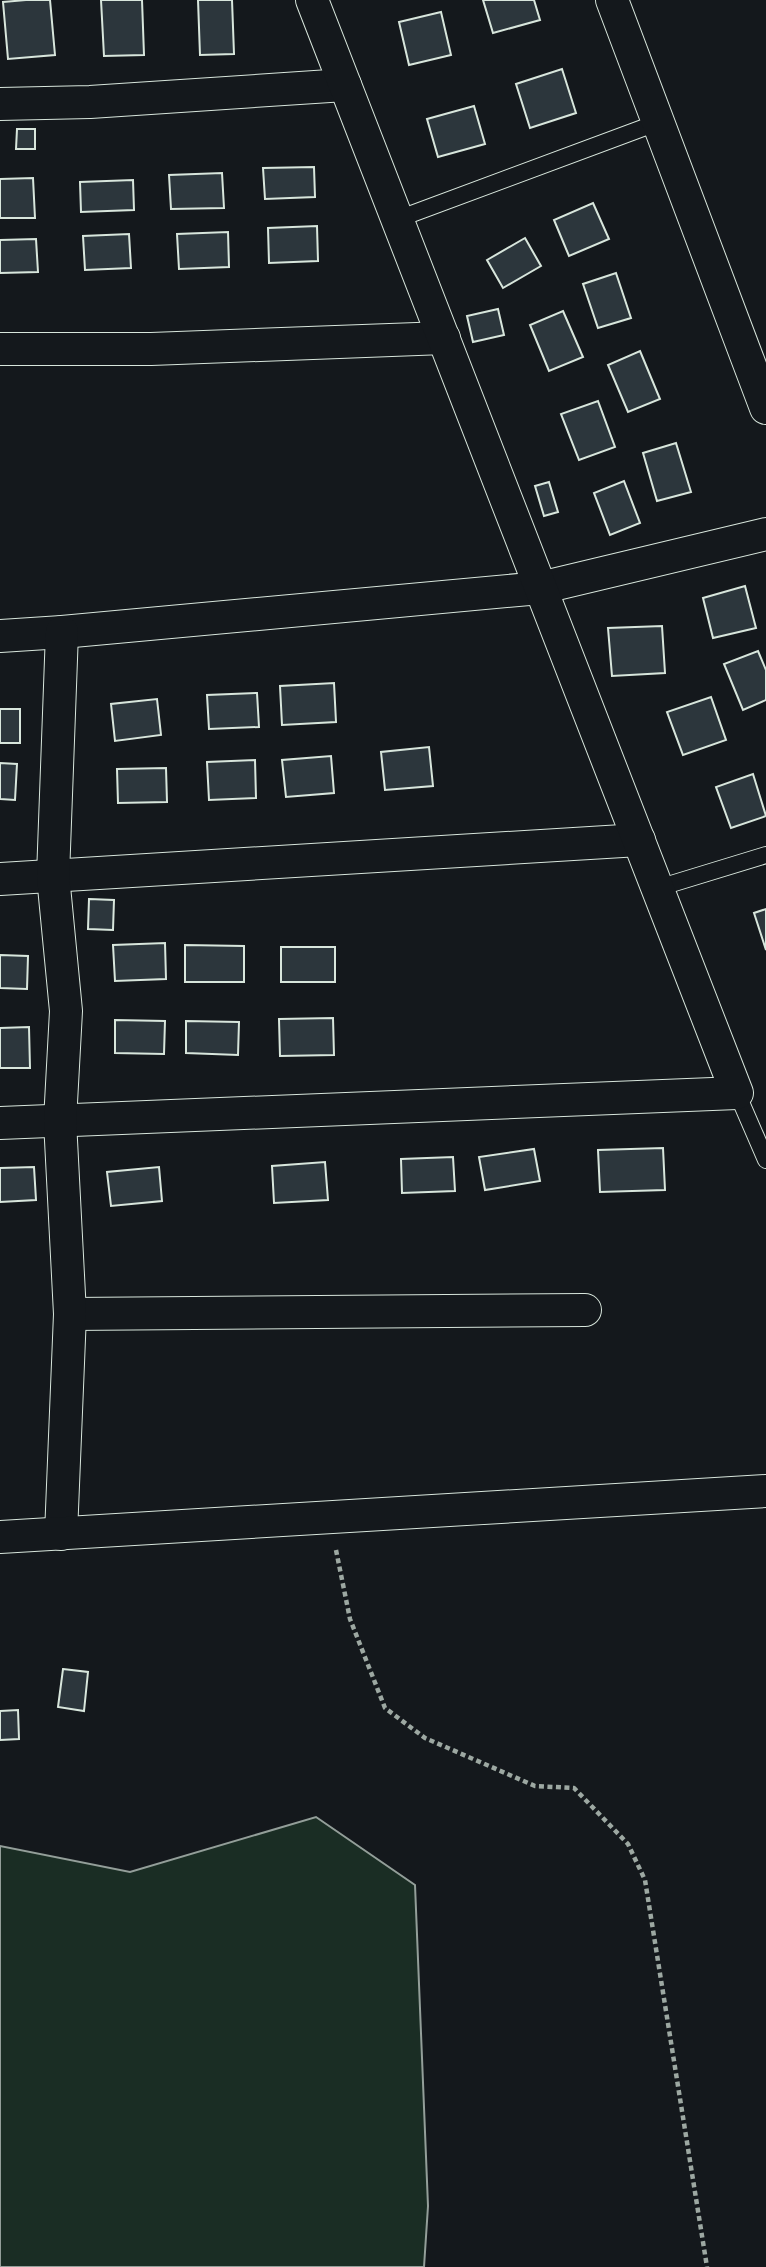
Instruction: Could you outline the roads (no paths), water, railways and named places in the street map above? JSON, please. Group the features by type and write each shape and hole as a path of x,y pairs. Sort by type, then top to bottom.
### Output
{"street":[{"path":"0,1124 737,1093 312,0"},
{"path":"612,0 766,408"},
{"path":"0,104 90,102 345,85"},
{"path":"0,349 151,349 444,338"},
{"path":"0,636 540,588 766,534"},
{"path":"61,1534 70,1314 61,1121 66,1011 53,876 62,632"},
{"path":"0,879 639,840"},
{"path":"70,1314 585,1310"},
{"path":"0,1537 766,1491"}],"lane":[{"path":"397,219 659,122"},
{"path":"657,888 766,855"},
{"path":"737,1093 766,1160"}]}
